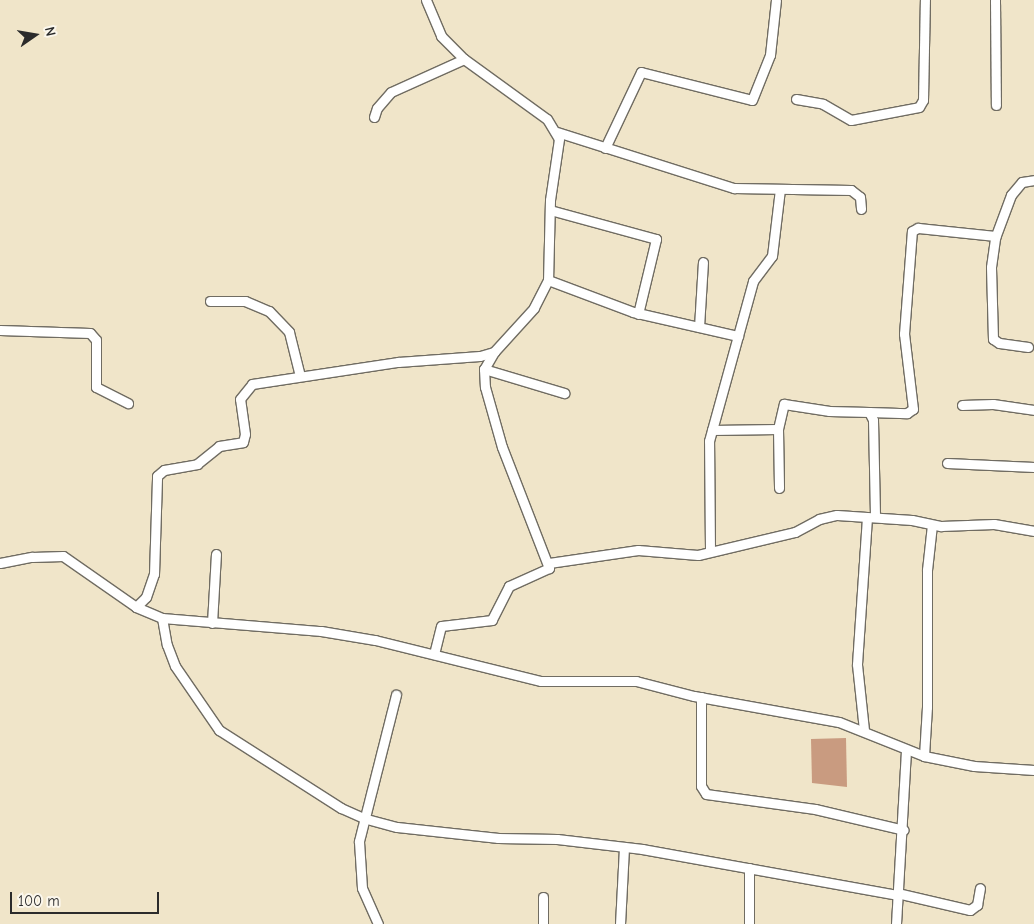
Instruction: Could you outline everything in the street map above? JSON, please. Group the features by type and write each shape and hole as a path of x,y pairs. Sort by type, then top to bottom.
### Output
{"street":[{"path":"426,0 441,36 464,59 541,115 557,132 717,184 780,189 851,190 860,198 861,209"},
{"path":"605,148 641,72 752,100 770,55 776,0"},
{"path":"796,99 823,104 851,120 919,107 922,100 926,0"},
{"path":"995,0 996,105"},
{"path":"374,117 377,108 392,92 464,59"},
{"path":"434,654 441,626 492,620 509,586 546,572 549,563 502,447 485,388 484,369 494,352 534,308 548,280 550,210 559,148 557,132"},
{"path":"1028,347 999,343 993,339 991,267 996,236 1015,187 1022,182 1034,180"},
{"path":"710,550 708,455 712,430 753,281 772,256 780,189"},
{"path":"550,210 656,239 638,314"},
{"path":"779,488 778,429 784,404 829,411 907,413 913,410 904,334 912,231 918,228 996,236"},
{"path":"699,327 703,262"},
{"path":"548,280 638,314 738,336"},
{"path":"210,301 245,301 270,311 289,332 300,376"},
{"path":"0,330 90,333 96,340 96,387 128,403"},
{"path":"136,607 146,597 154,574 155,482 160,472 197,464 220,446 243,442 245,434 239,410 244,390 258,382 423,359 480,356 494,352"},
{"path":"484,369 564,393"},
{"path":"962,405 993,404 1034,410"},
{"path":"864,730 856,664 871,517 873,420 869,412"},
{"path":"712,430 778,429"},
{"path":"947,463 1034,466"},
{"path":"549,563 620,551 691,556 710,550 795,532 827,516 871,517 932,525 994,524 1034,531"},
{"path":"924,756 927,707 927,570 932,525"},
{"path":"212,623 216,554"},
{"path":"0,563 32,557 63,556 136,607 162,618 321,631 434,654 527,678 623,680 864,730 906,750 924,756 974,766 1034,770"},
{"path":"162,618 172,661 209,720 219,730 342,808 363,818 397,827 624,847 897,894 970,910 977,906 980,888"},
{"path":"378,924 362,888 358,847 363,818 396,695"},
{"path":"701,697 701,786 706,794 815,809 904,830"},
{"path":"896,924 897,894 904,830 906,750"},
{"path":"620,924 624,847"},
{"path":"749,868 749,924"},
{"path":"543,897 543,924"}],"building":[{"path":"846,738 847,787 812,783 811,739"}]}
